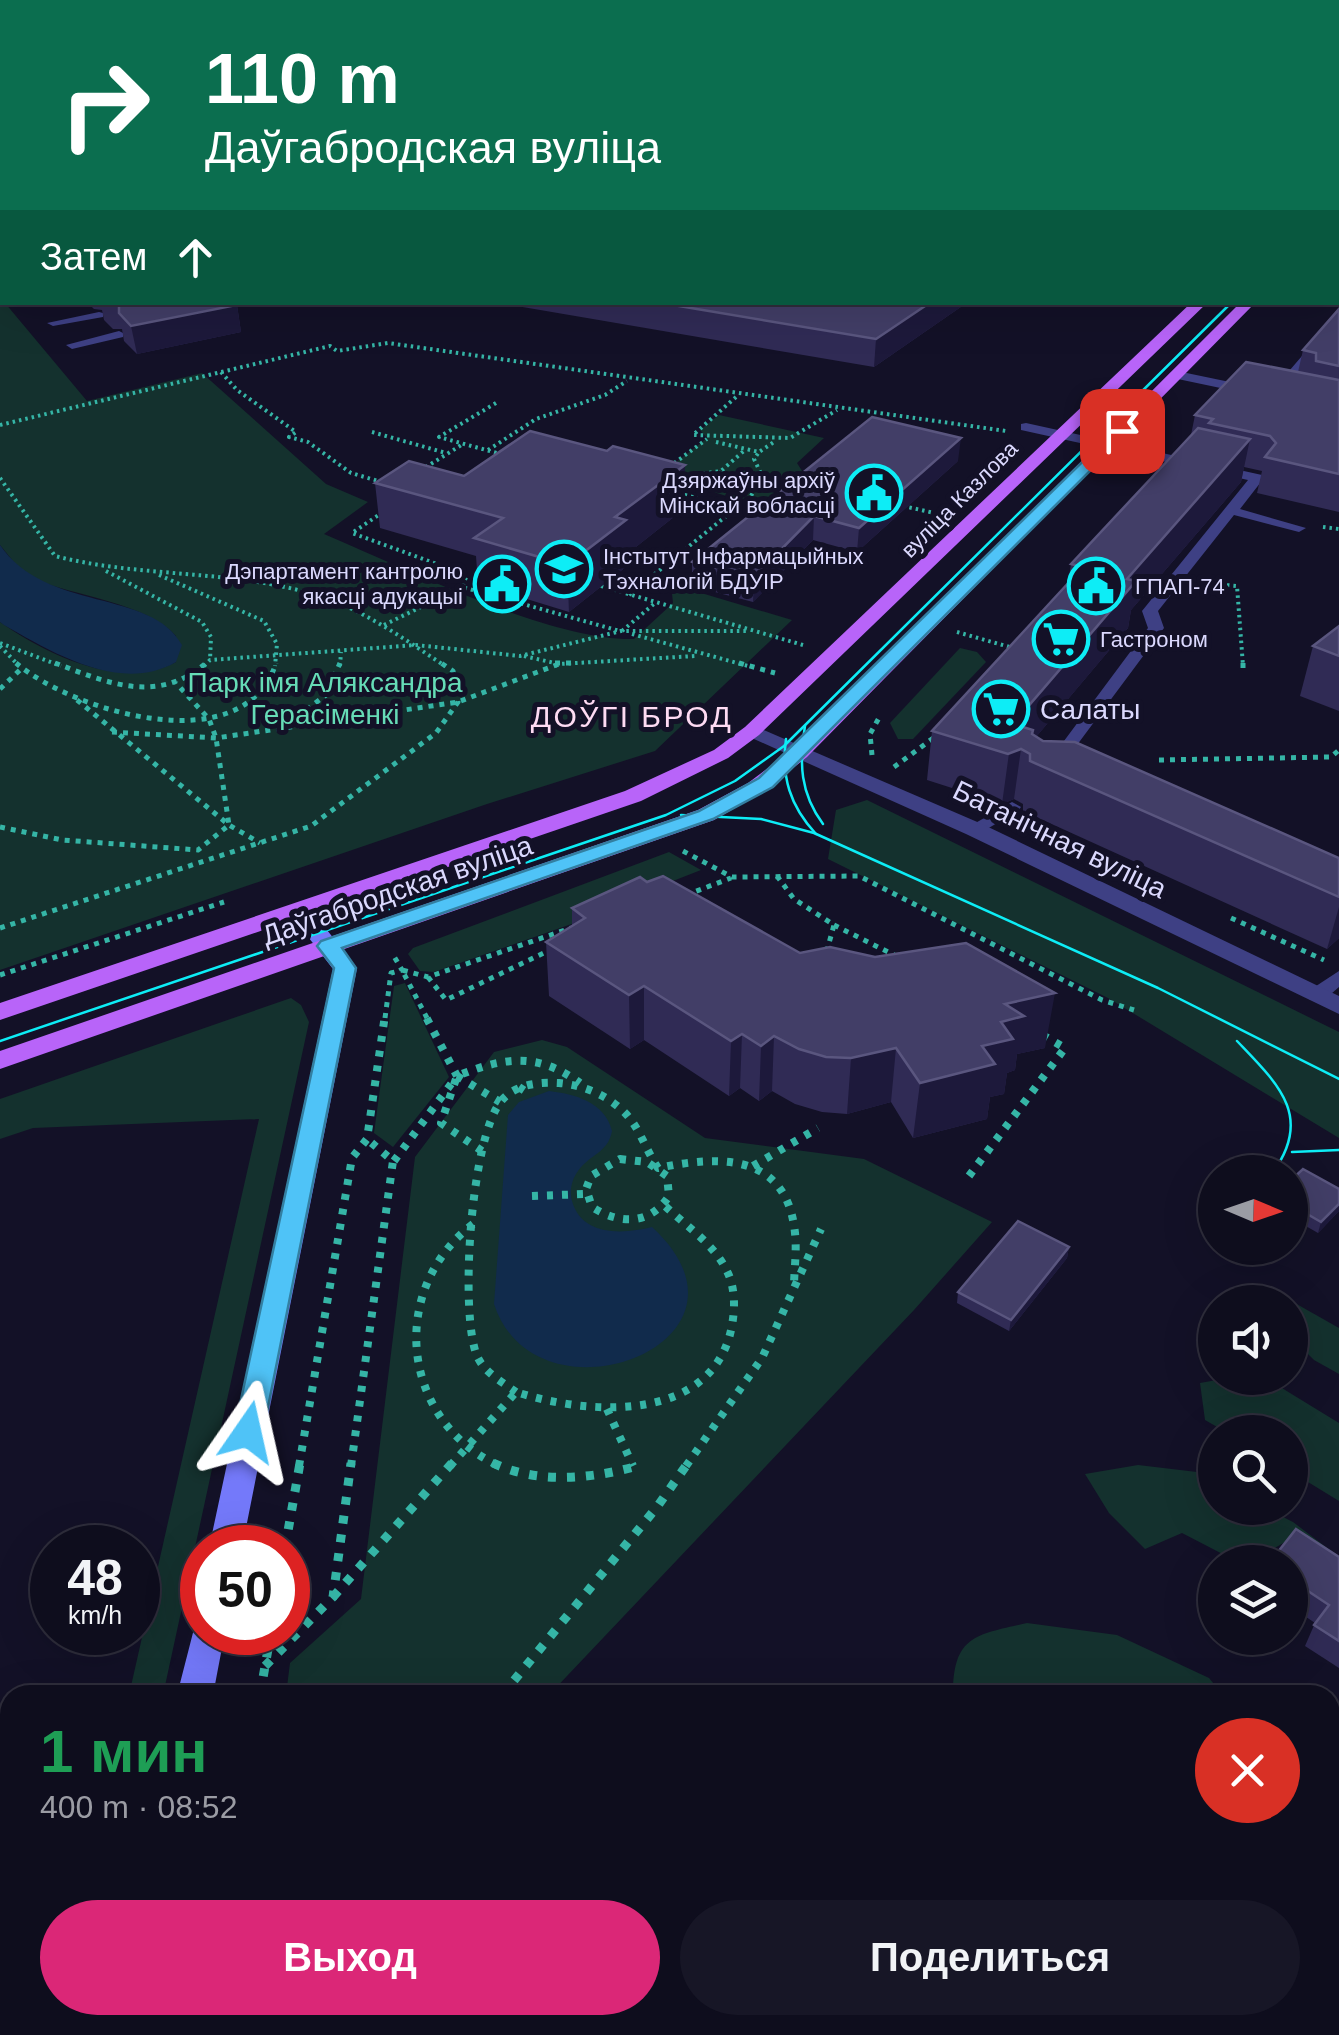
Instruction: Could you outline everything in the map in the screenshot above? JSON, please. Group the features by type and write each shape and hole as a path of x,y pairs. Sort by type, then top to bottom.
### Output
{"main road":[{"name":"вуліца Казлова","path":"752,732 1198,305"},
{"path":"800,753 1245,305"},
{"name":"Даўгабродская вуліца","path":"0,1012 633,796 721,754 752,732"},
{"name":"Даўгабродская вуліца","path":"0,1060 706,815 766,782 800,753"},
{"path":"230,1525 345,968 300,911"},
{"path":"197,1685 203,1655"}],"street":[{"name":"Батанічная вуліца","path":"752,732 974,829 1328,1001"}],"lane":[{"path":"1339,316 1281,388 1339,400"},
{"path":"63,334 109,325 63,334"},
{"path":"1178,375 1339,410"},
{"path":"1026,426 1257,478 1150,611 1156,628 1069,744 1065,783"},
{"path":"1232,511 1299,528"},
{"path":"974,829 1012,807"},
{"path":"1328,1001 1339,977"}],"path":[{"path":"0,425 330,346 337,351 388,343 628,380 641,378 736,397 750,394 1005,430 1016,440"},
{"path":"220,371 236,390 296,432 289,437 308,442 351,473 399,487"},
{"path":"488,450 536,419 605,395 628,380"},
{"path":"736,397 693,432 760,452"},
{"path":"496,403 440,438 505,455"},
{"path":"665,470 711,439 738,436 775,441 798,436 833,411 853,409"},
{"path":"372,432 447,454"},
{"path":"630,595 742,504 762,476 754,465 760,452 775,441"},
{"path":"423,484 426,467 462,444"},
{"path":"668,478 721,471 746,449"},
{"path":"721,471 720,478 737,489 742,504"},
{"path":"0,478 55,556 100,568 234,578 317,595 384,625 452,671 458,702 436,733 311,826 0,928"},
{"path":"663,490 736,508"},
{"path":"928,527 953,503"},
{"path":"894,504 941,515"},
{"path":"384,512 352,533 466,575 462,587"},
{"path":"0,645 117,686 176,683 200,672 210,660 211,637 202,622 100,568"},
{"path":"0,645 22,668 73,696 150,720 210,719 231,714 266,690 278,658 275,633 264,621 150,572"},
{"path":"1174,580 1236,586 1243,669"},
{"path":"602,586 804,645"},
{"path":"384,625 462,587 776,674"},
{"path":"621,631 655,603"},
{"path":"970,618 956,632 1013,648 1001,662"},
{"path":"520,656 621,631 746,631"},
{"path":"795,654 816,634"},
{"path":"210,660 416,646 520,656 559,664 702,656"},
{"path":"284,726 312,710 330,691 341,669 342,652"},
{"path":"112,732 216,738 458,702 559,664"},
{"path":"762,685 785,664"},
{"path":"0,688 22,668"},
{"path":"176,683 210,719 229,825"},
{"path":"73,696 229,825 260,843"},
{"path":"885,772 929,744 941,730"},
{"path":"929,744 941,748"},
{"path":"1159,760 1331,757 1339,750"},
{"path":"198,850 229,825"},
{"path":"0,828 62,840 227,854"},
{"path":"672,844 732,877"},
{"path":"777,876 794,899 834,925 903,960"},
{"path":"676,899 732,877 859,876 1102,1000 1134,1010"},
{"path":"0,975 224,902"},
{"path":"289,1525 352,1158 367,1138 391,973 402,970 428,977 582,924"},
{"path":"821,971 834,925"},
{"path":"428,977 446,1000 517,962 572,941"},
{"path":"864,957 868,942"},
{"path":"408,943 390,950 457,1076 500,1102"},
{"path":"969,1176 1064,1048 1031,1028"},
{"path":"333,1597 394,1161 457,1076 502,1058 527,1057 559,1066 618,1106 631,1119 644,1149 658,1168 670,1186 664,1205 642,1218 614,1219 592,1207 586,1194 588,1177 607,1162 634,1159 658,1168 711,1159 753,1166 772,1179 789,1204 795,1228 794,1288"},
{"path":"457,1076 441,1123 482,1150"},
{"path":"587,1088 570,1083 518,1086 500,1102 489,1122 473,1224 468,1307 477,1356 494,1377 544,1404 607,1409 658,1400 699,1385 730,1346 734,1295 727,1268 664,1205"},
{"path":"518,1086 531,1095"},
{"path":"753,1166 818,1128"},
{"path":"367,1138 394,1161"},
{"path":"532,1196 586,1194"},
{"path":"473,1224 448,1242 437,1257 425,1284 416,1339 416,1367 432,1401 466,1448 498,1466 532,1474 611,1474 634,1468 607,1409"},
{"path":"510,1685 657,1508 762,1358 821,1229"},
{"path":"265,1666 333,1597 516,1392"},
{"path":"262,1685 267,1655"}],"green space":[{"name":"Парк імя Аляксандра Герасіменкі","path":"0,305 7,305 87,401 202,373 326,484 368,502 324,534 435,583 520,616 600,636 634,639 673,603 671,584 792,620 655,751 487,804 0,970 0,622 62,657 109,671 132,673 176,662 176,636 129,608 34,579 21,571 0,545"},
{"path":"719,415 824,438 797,463 804,474 761,507 660,475 707,438 700,430"},
{"path":"960,648 977,652 986,662 913,739 898,739 890,723"},
{"path":"867,800 1339,1032 1339,1138 1108,998 828,859 836,810"},
{"path":"669,852 701,870 622,901 626,905 434,972 420,971 408,954 413,948"},
{"path":"405,983 449,1077 393,1147 374,1133 394,986"},
{"path":"291,998 301,1005 309,1022 200,1525 180,1525 180,1617 165,1685 131,1685 138,1655 160,1655 160,1558 259,1119 33,1128 0,1139 0,1099"},
{"path":"542,1040 567,1047 705,1138 864,1159 992,1222 914,1310 558,1685 287,1685 290,1663 299,1655 310,1655 310,1645 361,1599 415,1157 494,1052"},
{"path":"1308,1310 1339,1328 1339,1374 1308,1354"},
{"path":"1202,1395 1293,1395 1339,1423 1339,1501 1308,1482 1308,1415 1204,1415"},
{"path":"1138,1465 1197,1472 1198,1525 1297,1525 1339,1557 1339,1575 1308,1556 1308,1545 1205,1545 1182,1533 1145,1549 1109,1513 1085,1474"},
{"path":"1027,1623 1117,1635 1209,1678 1215,1685 954,1685 963,1649 981,1635"}],"water":[{"path":"0,545 20,566 43,581 123,606 167,627 182,645 176,662 155,671 110,672 65,657 4,625 0,622"},
{"path":"549,1091 579,1097 596,1106 612,1131 603,1149 574,1178 571,1197 577,1213 594,1227 605,1230 652,1227 683,1269 686,1306 668,1336 636,1357 596,1367 554,1363 518,1342 494,1304 508,1115 519,1102"}],"building":[{"path":"119,305 237,305 131,326 119,313"},
{"path":"673,305 927,305 876,339"},
{"path":"1339,309 1339,366 1316,361 1316,353 1303,350"},
{"path":"1246,362 1339,380 1339,474 1265,457 1276,443 1270,436 1209,423 1213,419 1195,415"},
{"path":"872,417 961,438 859,528 814,516 754,577 692,562"},
{"path":"1198,428 1250,439 1127,579 1136,581 1013,724 1033,730 1032,734 1043,741 1075,742 1339,858 1339,897 1030,761 1030,754 1021,749 1008,754 932,731 1083,567 1071,564"},
{"path":"530,431 607,451 613,446 685,465 615,517 626,520 567,565 474,538 503,518 375,483 409,461 464,476"},
{"path":"1339,626 1339,656 1313,646"},
{"path":"663,876 800,953 830,947 875,957 966,943 1055,993 1005,1004 1024,1016 1001,1022 1013,1039 982,1046 995,1064 920,1083 896,1048 851,1058 826,1057 774,1036 761,1046 742,1034 731,1041 644,986 629,995 546,942 585,918 572,908 640,877 647,882"},
{"path":"1308,1172 1339,1189 1339,1204 1321,1222 1308,1214"},
{"path":"1018,1221 1069,1247 1011,1320 958,1292"},
{"path":"1296,1529 1339,1557 1339,1641 1314,1625 1329,1605 1308,1591 1308,1545 1283,1545"}],"tram line":[{"path":"786,744 1229,305"},
{"path":"805,726 803,777 823,824"},
{"path":"786,739 786,744"},
{"path":"0,1041 666,815 735,781 786,744"},
{"path":"786,744 789,790 816,834"},
{"path":"681,815 761,819 816,834"},
{"path":"816,834 1158,988 1339,1079"},
{"path":"1237,1041 1265,1071 1285,1101 1290,1134 1283,1155"},
{"path":"1292,1152 1339,1150"}],"place":[{"name":"Дзяржаўны архіў Мінскай вобласці","path":"874,493"},
{"name":"Інстытут Інфармацыйных Тэхналогій БДУІР","path":"564,569"},
{"name":"Дэпартамент кантролю якасці адукацыі","path":"502,584"},
{"name":"ГПАП-74","path":"1096,586"},
{"name":"Гастроном","path":"1061,639"},
{"name":"Салаты","path":"1001,709"}],"district":[{"name":"ДОЎГІ БРОД","path":"632,717"}],"route":[{"path":"248,1432 345,968 328,946 706,815 766,782 800,753 1122,431"}]}
